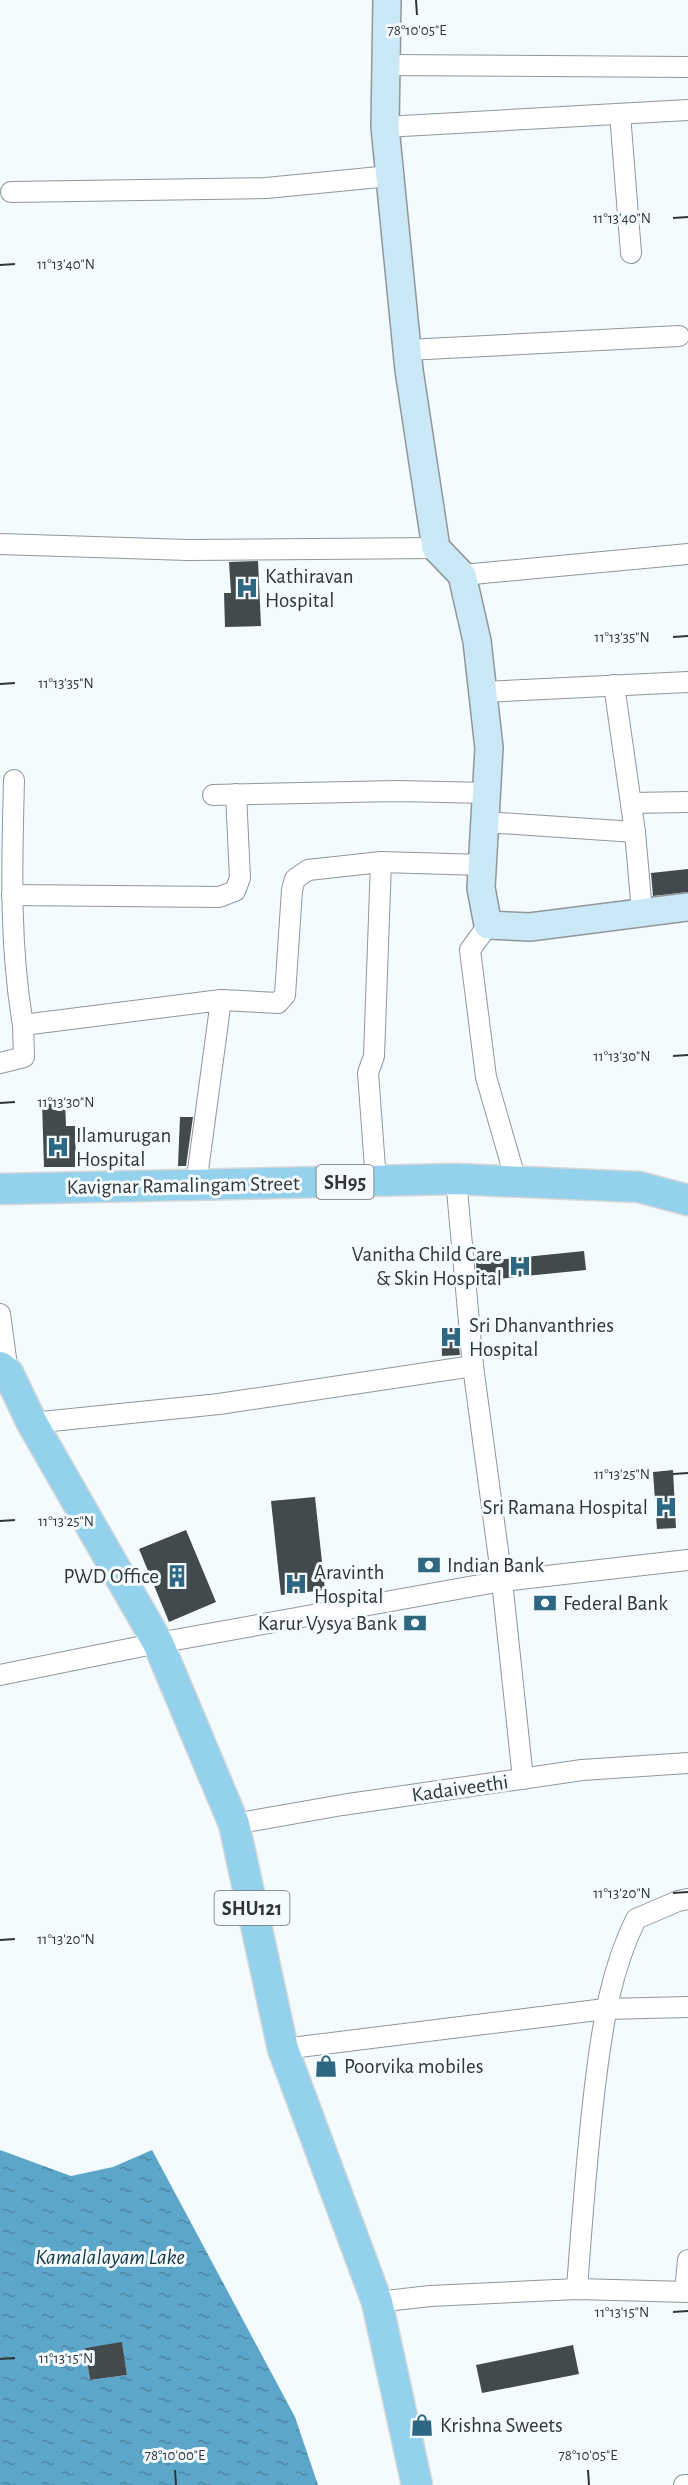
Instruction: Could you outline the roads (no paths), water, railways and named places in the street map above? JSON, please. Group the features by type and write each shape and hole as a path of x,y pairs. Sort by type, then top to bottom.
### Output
{"main road":[{"name":"Kavignar Ramalingam Street","path":"0,1189 456,1179 639,1187 688,1200"},
{"name":"SHU121","path":"4,1370 158,1643 234,1824 284,2049 377,2302 417,2485"}],"street":[{"path":"387,0 385,127 407,350 436,548 462,575 477,641 489,748 481,888 488,925 470,950 486,1077 516,1181"},
{"path":"385,65 688,67"},
{"path":"385,127 688,110"},
{"path":"620,114 631,253"},
{"path":"11,192 266,188 390,176"},
{"path":"407,350 679,336"},
{"path":"0,544 188,550 436,548"},
{"path":"462,575 688,554"},
{"path":"483,692 688,681"},
{"path":"614,685 635,832 642,912"},
{"path":"0,1063 24,1057 23,1025 15,978 12,895 14,780"},
{"path":"213,795 398,791 487,793"},
{"path":"12,895 219,897 236,891 240,878 236,794"},
{"path":"631,803 688,802"},
{"path":"485,822 635,832"},
{"path":"23,1025 221,1000 278,1003 285,995 292,890 295,879 308,870 381,862 483,865"},
{"path":"376,1181 368,1073 374,1056 381,862"},
{"path":"488,925 530,927 688,907"},
{"path":"196,1185 221,1000"},
{"path":"456,1179 472,1366 502,1581 524,1779"},
{"path":"0,1314 4,1370"},
{"path":"33,1423 219,1404 472,1366"},
{"path":"0,1675 158,1643 502,1581 688,1560"},
{"name":"Kadaiveethi","path":"234,1824 582,1770 688,1763"},
{"path":"577,2289 586,2150 605,2009 621,1950 636,1918 688,1899"},
{"path":"284,2049 605,2009 688,2007"},
{"path":"377,2302 430,2296 577,2289 687,2291 688,2260"}],"water":[{"name":"Kamalalayam Lake","path":"0,2150 71,2176 113,2167 152,2150 295,2417 318,2485 0,2485","holes":["122,2343 127,2375 90,2380 85,2348"]}],"place":[{"name":"Kathiravan Hospital","path":"247,588"},
{"name":"Ilamurugan Hospital","path":"58,1147"},
{"name":"Vanitha Child Care & Skin Hospital","path":"520,1266"},
{"name":"Sri Dhanvanthries Hospital","path":"451,1337"},
{"name":"Sri Ramana Hospital","path":"666,1507"},
{"name":"Indian Bank","path":"429,1565"},
{"name":"PWD Office","path":"177,1576"},
{"name":"Aravinth Hospital","path":"296,1584"},
{"name":"Federal Bank","path":"545,1603"},
{"name":"Karur Vysya Bank","path":"415,1623"},
{"name":"Poorvika mobiles","path":"326,2066"},
{"name":"Krishna Sweets","path":"422,2425"}]}
